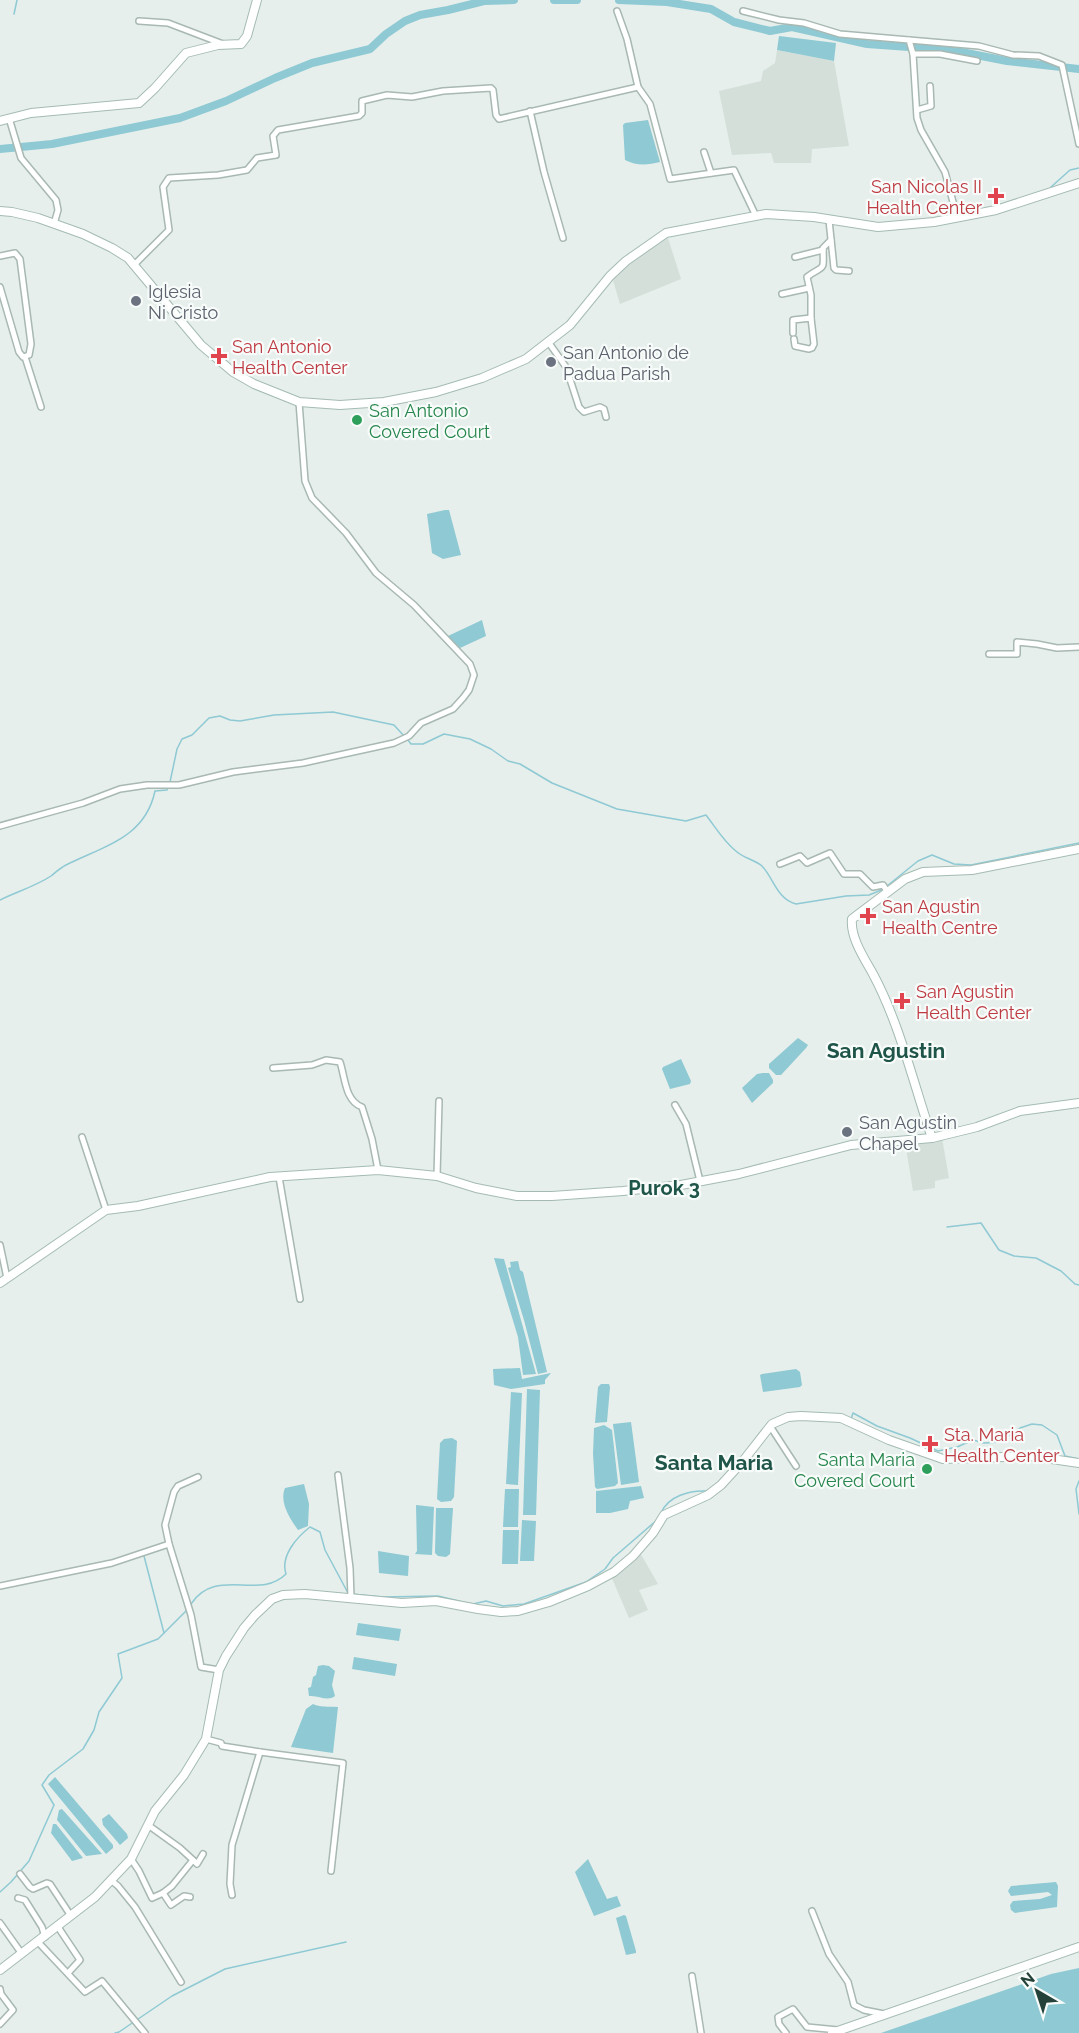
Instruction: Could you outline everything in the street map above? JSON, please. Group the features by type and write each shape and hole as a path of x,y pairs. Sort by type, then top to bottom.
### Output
{"street":[{"path":"0,121 31,113 139,103 186,53 224,44 241,44 247,36 257,0"},
{"path":"617,11 627,39 638,87 650,104 670,179 734,170 756,216"},
{"path":"743,12 778,20 799,21 840,34 979,46 1013,56 1039,56 1062,65 1079,144"},
{"path":"139,21 168,23 224,44"},
{"path":"909,41 921,130 945,172 957,217"},
{"path":"912,52 940,54 977,61"},
{"path":"917,110 931,106 930,86"},
{"path":"134,265 169,230 163,187 169,178 218,175 247,170 258,158 276,155 273,136 278,130 359,116 362,113 362,100 387,95 412,97 444,91 491,88 494,90 496,115 499,118 638,87"},
{"path":"530,111 563,238"},
{"path":"9,118 21,158 56,200 58,210 54,224"},
{"path":"704,152 711,173"},
{"path":"0,211 12,212 54,224 83,234 112,248 134,265 183,325 217,360 254,384 299,402 340,405 436,392 482,378 514,365 549,343 570,325 610,276 641,249 666,233 766,214 804,216 878,227 996,210 1079,183"},
{"path":"829,220 834,268 849,271"},
{"path":"811,318 794,321 793,336 795,346 798,348 812,348 814,344 811,295 807,277 821,270 825,244 831,240"},
{"path":"795,256 823,250"},
{"path":"0,256 15,253 20,259 31,344 29,355 25,357"},
{"path":"0,287 19,352 25,357 41,407"},
{"path":"782,294 809,288"},
{"path":"549,343 566,367 579,407 584,412 600,407 604,409 606,417"},
{"path":"0,826 83,804 120,789 147,785 179,785 233,772 303,763 394,744 409,736 421,723 453,709 469,690 474,675 473,670 414,605 376,573 346,533 312,498 305,481 299,402"},
{"path":"989,654 1017,654 1017,642 1057,648 1079,647"},
{"path":"932,1138 882,991 861,954 852,919 859,915 885,888 923,872 972,870 1079,849"},
{"path":"780,864 800,856 807,863 830,853 844,873 861,874 873,887 885,888"},
{"path":"273,1068 312,1065 326,1060 340,1062 350,1097 362,1107 367,1117 378,1170"},
{"path":"437,1176 440,1101"},
{"path":"0,1245 4,1280 106,1210 138,1206 236,1183 279,1177 378,1170 437,1176 476,1188 517,1196 623,1191 700,1181 851,1145 932,1138 977,1127 1020,1111 1079,1103"},
{"path":"675,1105 686,1124 700,1181"},
{"path":"82,1137 106,1210"},
{"path":"279,1177 300,1299"},
{"path":"0,1971 58,1927 112,1881 131,1859 155,1811 189,1767 206,1739 219,1670 244,1628 272,1599 290,1594 402,1603 436,1601 501,1612 518,1611 549,1602 588,1586 614,1572 633,1556 654,1532 664,1515 708,1495 721,1485 743,1461 770,1425 781,1419 801,1416 841,1418 889,1440 943,1460 1031,1456 1078,1463"},
{"path":"770,1425 796,1466"},
{"path":"338,1475 351,1598"},
{"path":"198,1477 178,1486 174,1492 165,1525 191,1615 201,1667 219,1670"},
{"path":"0,1586 111,1563 169,1544"},
{"path":"206,1739 221,1743 222,1746 343,1763 331,1870"},
{"path":"232,1895 230,1884 232,1845 260,1752"},
{"path":"148,1825 180,1848 197,1864 202,1854"},
{"path":"131,1859 150,1897 154,1899 172,1886 193,1860"},
{"path":"21,1874 30,1887 50,1884 71,1916"},
{"path":"112,1881 135,1907 181,1982"},
{"path":"163,1893 171,1905 184,1896 190,1898"},
{"path":"18,1898 24,1900 42,1927 45,1937"},
{"path":"812,1911 827,1949 848,1982 854,2005 864,2010 885,2014"},
{"path":"0,1923 22,1954"},
{"path":"58,1927 80,1960 68,1973"},
{"path":"38,1942 85,1992 102,1981 144,2033"},
{"path":"786,2033 779,2024 778,2017 793,2009 807,2027 836,2032 1079,1947"},
{"path":"692,1976 701,2033"},
{"path":"0,1989 13,2010 0,2024"}],"shaded area":[{"path":"777,50 834,61 849,146 812,149 811,163 774,163 771,153 732,155 719,91 761,81 763,71 775,63"},
{"path":"667,235 681,279 620,304 612,277 643,251"},
{"path":"942,1138 949,1178 935,1181 935,1188 913,1191 905,1142"},
{"path":"639,1551 658,1584 639,1590 648,1610 629,1618 611,1576"}],"water":[{"path":"779,36 836,43 834,61 777,50"},
{"path":"648,120 660,162 642,164 625,160 623,125"},
{"path":"449,510 461,555 443,559 432,553 427,514"},
{"path":"482,620 486,636 460,648 448,636"},
{"path":"798,1038 808,1045 781,1075 776,1075 769,1068 769,1064"},
{"path":"681,1059 691,1081 690,1084 670,1089 662,1069"},
{"path":"769,1073 773,1083 752,1103 742,1088 757,1074"},
{"path":"494,1258 504,1259 536,1374 523,1375 518,1337"},
{"path":"518,1261 520,1270 523,1272 547,1372 538,1374 508,1268 511,1267 510,1262"},
{"path":"520,1368 522,1379 551,1373 545,1380 545,1384 511,1389 494,1385 493,1369"},
{"path":"796,1369 800,1372 802,1385 800,1387 763,1392 760,1375"},
{"path":"601,1384 609,1384 610,1387 607,1422 595,1423 598,1387"},
{"path":"527,1389 540,1390 536,1515 523,1515"},
{"path":"511,1392 522,1393 518,1485 506,1484"},
{"path":"631,1422 639,1482 621,1485 613,1424"},
{"path":"604,1425 612,1430 618,1483 615,1486 597,1489 593,1454 594,1428"},
{"path":"452,1438 457,1441 454,1497 451,1501 441,1502 437,1499 440,1443 444,1439"},
{"path":"304,1484 309,1504 308,1526 298,1530 286,1510 283,1499 285,1488"},
{"path":"641,1486 644,1498 630,1501 628,1509 596,1513 596,1491"},
{"path":"505,1489 519,1489 518,1527 503,1527"},
{"path":"416,1505 434,1507 432,1555 415,1554 417,1551"},
{"path":"436,1508 453,1508 450,1554 446,1557 435,1553"},
{"path":"522,1520 536,1521 534,1561 520,1561"},
{"path":"503,1530 519,1530 518,1564 502,1564"},
{"path":"378,1551 409,1556 408,1576 379,1573"},
{"path":"358,1623 401,1629 399,1641 356,1635"},
{"path":"354,1657 397,1664 395,1676 352,1669"},
{"path":"323,1665 335,1671 332,1685 335,1696 332,1698 309,1696 308,1688 311,1687 318,1666"},
{"path":"313,1704 338,1707 333,1753 291,1747 306,1709"},
{"path":"55,1777 113,1845 113,1848 106,1854 48,1784"},
{"path":"62,1809 102,1854 86,1856 57,1820 59,1810"},
{"path":"109,1814 127,1834 128,1838 120,1845 103,1825 102,1819"},
{"path":"53,1824 56,1824 83,1858 72,1861 51,1833"},
{"path":"588,1859 607,1899 617,1896 621,1906 594,1916 575,1872"},
{"path":"1056,1882 1058,1886 1057,1907 1015,1913 1011,1910 1010,1905 1013,1901 1040,1899 1052,1895 1048,1892 1011,1896 1008,1891 1011,1886"},
{"path":"624,1915 636,1951 636,1953 626,1955 616,1918"},
{"path":"1079,1968 1079,2033 881,2033 1051,1974"}],"waterway":[{"path":"14,14 17,0"},
{"path":"0,149 52,144 180,118 226,101 312,63 370,49 405,21 420,15 484,1 514,0"},
{"path":"554,0 577,0"},
{"path":"619,0 667,2 711,9 734,22 770,31 792,27 867,44 951,50 1007,61 1079,69"},
{"path":"1051,187 1070,170 1079,168"},
{"path":"170,782 177,749 182,739 192,735 209,718 220,716 240,721 274,715 333,712 394,725 404,736"},
{"path":"408,740 411,744 423,744 444,734 470,739 552,783 617,809 686,821 706,815 732,848 762,866 784,898 796,904 846,896 869,895 884,889"},
{"path":"0,900 39,883 66,865 121,838 142,820 150,807 155,791 167,790 168,787"},
{"path":"887,886 918,861 932,855 954,864 971,865 1079,843"},
{"path":"947,1227 981,1223 999,1250 1014,1256 1036,1258 1061,1271 1079,1285"},
{"path":"851,1419 853,1413 877,1426 938,1451 957,1447 973,1440 984,1443 1000,1442 1020,1428 1032,1424 1042,1425 1057,1435 1065,1456 1079,1459"},
{"path":"1079,1481 1076,1489 1079,1514"},
{"path":"661,1513 669,1502 680,1495 707,1491"},
{"path":"352,1594 383,1597 438,1596 473,1604 486,1601 503,1606 524,1604 586,1582 605,1569 613,1558 657,1520"},
{"path":"191,1604 201,1593 213,1587 263,1585 286,1574 285,1560 291,1547 310,1527 320,1532 325,1550 348,1593"},
{"path":"144,1556 164,1633"},
{"path":"0,1892 29,1861 54,1805 42,1785 49,1775 83,1749 94,1730 99,1712 122,1678 118,1654 158,1639 187,1610"},
{"path":"115,2033 172,1996 225,1969 346,1942"}],"place":[{"name":"San Nicolas II Health Center","path":"996,196"},
{"name":"Iglesia Ni Cristo","path":"136,301"},
{"name":"San Antonio Health Center","path":"219,356"},
{"name":"San Antonio de Padua Parish","path":"551,362"},
{"name":"San Antonio Covered Court","path":"357,420"},
{"name":"San Agustin Health Centre","path":"868,916"},
{"name":"San Agustin Health Center","path":"902,1001"},
{"name":"San Agustin Chapel","path":"847,1132"},
{"name":"Sta. Maria Health Center","path":"930,1444"},
{"name":"Santa Maria Covered Court","path":"927,1469"}],"district":[{"name":"San Agustin","path":"886,1050"},
{"name":"Purok 3","path":"664,1188"},
{"name":"Santa Maria","path":"714,1462"}]}
